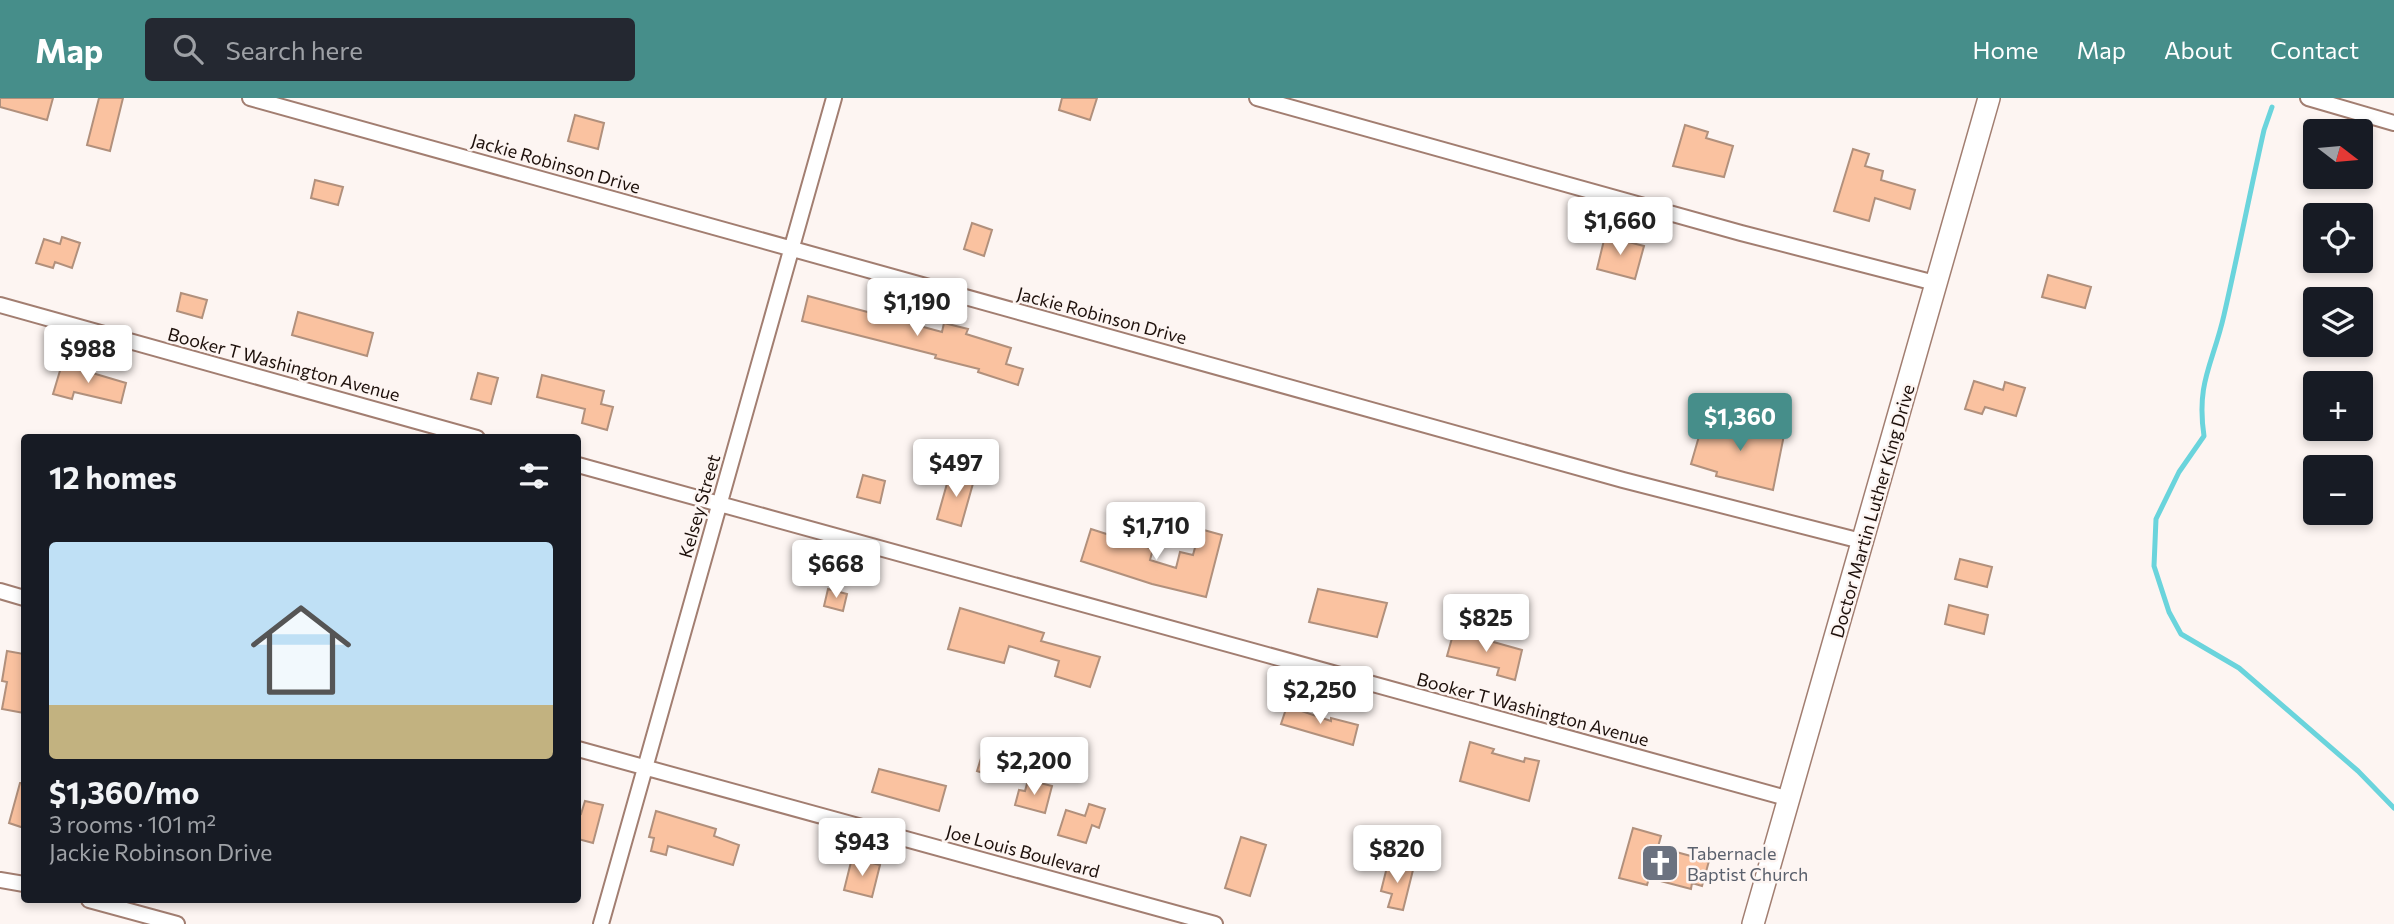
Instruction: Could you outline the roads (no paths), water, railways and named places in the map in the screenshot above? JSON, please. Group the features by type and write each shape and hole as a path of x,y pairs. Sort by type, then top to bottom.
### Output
{"main road":[{"name":"Doctor Martin Luther King Drive","path":"1753,924 1989,98"}],"street":[{"name":"Jackie Robinson Drive","path":"250,98 1623,480 1864,542"},
{"name":"Kelsey Street","path":"601,924 834,98"},
{"path":"1256,98 1935,283"},
{"path":"2308,98 2394,123"},
{"name":"Booker T Washington Avenue","path":"0,305 463,434"},
{"name":"Booker T Washington Avenue","path":"581,466 1790,799"},
{"path":"0,591 21,597"},
{"name":"Joe Louis Boulevard","path":"581,750 1214,924"},
{"path":"0,880 21,884"},
{"path":"100,903 177,924"}],"waterway":[{"path":"2272,107 2264,130 2220,332 2204,387 2204,436 2179,472 2156,519 2154,566 2169,612 2181,634 2239,668 2358,771 2394,808"}],"place":[{"name":"Tabernacle Baptist Church","path":"1660,863"}]}
